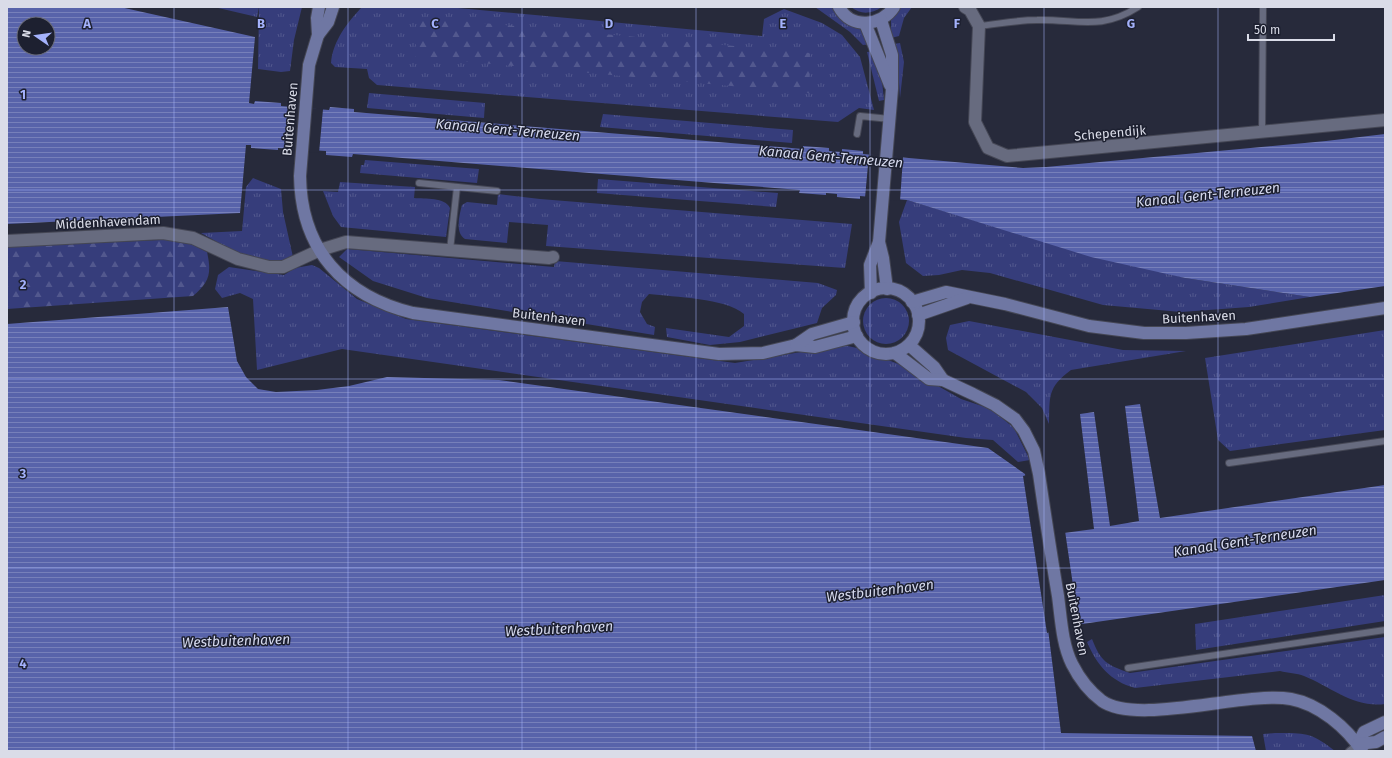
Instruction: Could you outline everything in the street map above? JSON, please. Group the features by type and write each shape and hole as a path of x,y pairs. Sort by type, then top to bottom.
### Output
{"main road":[{"name":"Buitenhaven","path":"319,7 317,18 318,35 309,65 305,108 300,176 302,207 310,230 326,262 359,291 393,308 413,313 658,345 704,354 762,353 796,345 816,347 857,336"},
{"name":"Buitenhaven","path":"318,35 328,22 333,7"},
{"path":"839,7 847,17 855,21 865,23 881,20 894,7"},
{"path":"871,293 870,265 879,242 892,89 892,55 881,20"},
{"path":"865,23 892,89"},
{"path":"879,242 884,258 887,289"},
{"path":"887,289 901,292 912,302 918,315 918,329 909,345 895,353 886,354 872,351 866,347 857,336 854,322 856,308 860,302 871,293 887,289"},
{"name":"Buitenhaven","path":"912,302 946,292 967,298 991,301 1089,326 1144,333 1186,333 1246,329 1385,308"},
{"name":"Buitenhaven","path":"918,315 967,298"},
{"name":"Buitenhaven","path":"796,345 812,334 854,322"},
{"name":"Buitenhaven","path":"909,345 934,367 943,380"},
{"name":"Buitenhaven","path":"895,353 929,379 943,380 995,405 1015,419 1024,431 1034,451 1039,474 1067,653 1083,681 1103,702 1139,711 1264,698 1291,699 1307,704 1323,713 1351,735 1356,749"},
{"path":"1356,749 1364,732 1385,722"},
{"path":"1356,749 1385,737"}],"street":[{"path":"965,7 970,10 979,26"},
{"name":"Schependijk","path":"979,26 974,122 988,148 1007,156 1262,133 1385,120"},
{"name":"Middenhavendam","path":"7,241 163,233 193,238 238,259 269,267 283,267 320,250"},
{"path":"320,250 346,242 549,258 553,257"}],"lane":[{"path":"979,26 1037,20 1099,23 1128,14 1138,7"},
{"path":"1262,133 1263,7"},
{"path":"857,134 860,116 890,119"},
{"path":"419,183 497,191"},
{"path":"450,250 457,187"},
{"path":"1229,463 1385,441"},
{"path":"1128,668 1385,630"}],"green space":[{"path":"214,7 259,7 257,17"},
{"path":"259,7 302,7 294,40 290,71 281,72 258,69"},
{"path":"362,7 447,7 762,36 764,19 784,9 822,23 842,35 860,57 874,110 859,108 838,122 377,85 369,78 367,69 335,67 331,63 332,55 338,39"},
{"path":"815,7 835,7 865,32 871,44 863,45 850,32"},
{"path":"851,7 882,7 866,13 855,10"},
{"path":"900,7 912,7 904,18 899,36 891,38 891,19"},
{"path":"418,17 810,53 809,93 415,57"},
{"path":"900,43 904,62 900,98 898,67 893,44"},
{"path":"873,51 882,81 884,100 879,101 867,52"},
{"path":"369,93 485,103 484,118 367,108"},
{"path":"603,114 793,130 792,143 600,127"},
{"path":"365,160 479,169 477,183 360,173 361,165 364,165"},
{"path":"253,178 281,189 283,212 293,257 269,261 257,259 234,251 201,233 242,231 246,187"},
{"path":"598,179 778,193 776,207 597,193"},
{"path":"340,182 415,187 414,198 434,199 444,202 450,208 446,237 341,227 333,216 323,191 338,192"},
{"path":"498,194 540,199 852,224 845,268 546,246 548,225 509,222 507,243 465,239 460,233 459,229 459,219 462,205 467,202 497,205"},
{"path":"907,200 999,228 1185,278 1310,297 1249,307 1181,312 1103,305 990,273 962,270 939,275 923,276 906,263 899,222"},
{"path":"181,239 207,252 209,266 208,277 203,286 193,296 7,309 7,247"},
{"path":"347,249 554,267 555,261 818,283 837,290 836,295 822,308 817,323 740,342 710,345 667,337 666,328 729,337 744,326 744,314 736,309 713,301 649,294 642,302 640,312 647,324 655,327 654,335 427,298 373,281 339,257"},
{"path":"312,265 319,268 357,299 406,319 735,363 843,345 857,348 901,365 961,399 991,409 1014,428 1030,460 1018,462 993,440 966,438 342,349 257,370 253,299 240,293 222,298 215,289 218,275 229,267 284,275 295,268"},
{"path":"886,298 899,302 905,308 909,321 905,334 899,340 886,344 873,340 867,334 863,321 867,308 873,302"},
{"path":"969,321 1123,350 1186,351 1071,370 1063,376 1051,393 1049,424 1042,408 1026,392 948,350 946,338 950,325"},
{"path":"1385,330 1385,430 1230,451 1218,440 1205,358"},
{"path":"1385,595 1385,621 1196,650 1195,624"},
{"path":"1385,637 1385,704 1363,703 1353,700 1301,675 1280,671 1135,688 1118,681 1105,671 1095,658 1087,642 1092,639 1098,653 1106,662 1116,668 1130,673"},
{"path":"1275,733 1307,735 1320,740 1335,751 1266,751 1263,734"}],"water":[{"name":"Kanaal Gent-Terneuzen","path":"7,7 120,7 255,37 249,103 254,104 255,101 281,103 281,106 329,110 330,107 354,109 354,112 803,149 803,146 829,148 829,151 842,152 842,149 863,151 863,154 1023,168 1326,141 1385,134 1385,286 1310,297 1185,278 1091,257 907,200 860,196 860,199 837,197 837,194 826,193 826,195 799,193 800,190 353,154 352,157 326,155 326,151 251,148 251,145 246,145 240,213 7,224"},
{"path":"228,307 237,361 246,377 258,389 276,392 317,390 349,386 387,377 499,380 988,448 1025,474 1034,537 1094,529 1080,414 1094,412 1110,526 1139,521 1125,406 1140,404 1160,518 1385,485 1385,580 1048,629 1061,733 1252,736 1256,751 7,751 7,324"}],"pier":[{"path":"288,106 323,109 319,153 285,150"},
{"path":"869,154 903,157 900,201 865,198"},
{"path":"1027,475 1036,535 1065,531 1079,626 1050,631 1047,633 1023,476"}],"water label":[{"name":"Westbuitenhaven","path":"880,591"},
{"name":"Westbuitenhaven","path":"559,629"},
{"name":"Westbuitenhaven","path":"236,641"}]}
